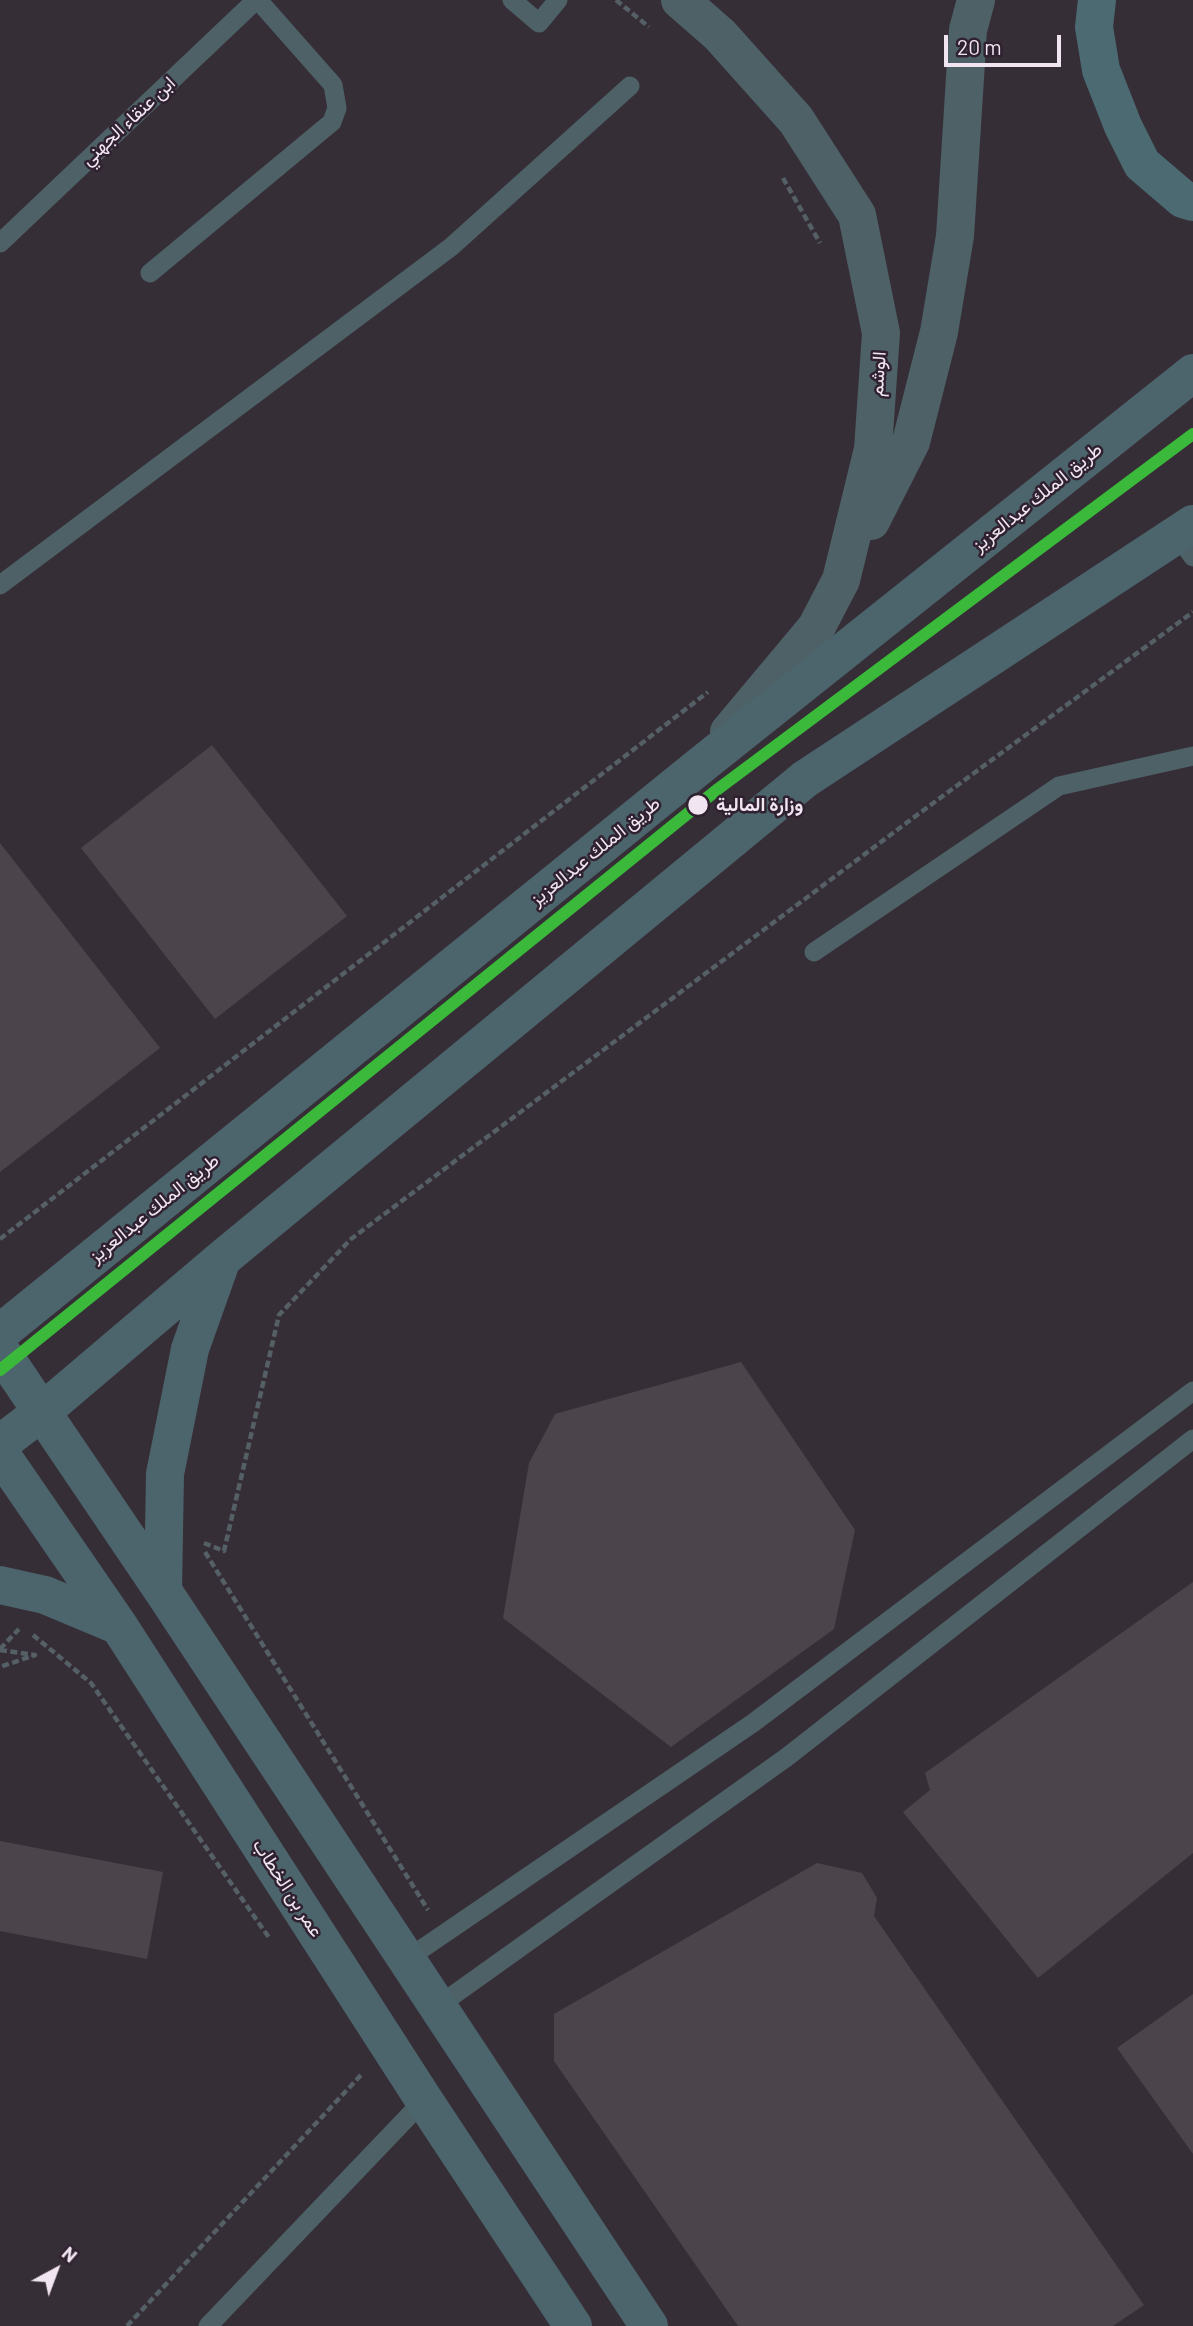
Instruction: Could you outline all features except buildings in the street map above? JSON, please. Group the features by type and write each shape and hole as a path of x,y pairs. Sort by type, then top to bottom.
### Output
{"main road":[{"path":"1097,0 1094,27 1101,70 1123,126 1142,164 1184,199 1193,202"},
{"name":"طريق الملك عبدالعزيز","path":"0,1333 701,765 1193,373"},
{"path":"0,1444 805,779 1188,539"},
{"path":"163,1591 165,1474 190,1349 222,1259"},
{"path":"0,1350 439,2006 649,2326"},
{"name":"عمر بن الخطاب","path":"0,1452 120,1626 424,2100 573,2326"},
{"path":"0,1585 45,1595 120,1626"}],"street":[{"name":"الوشم","path":"680,0 720,35 796,120 857,215 881,333 873,449 841,580 816,628 701,765"},
{"path":"841,580 911,442 939,332 955,236 968,30 976,0"}],"lane":[{"name":"ابن عنقاء الجهني","path":"0,243 257,0"},
{"path":"149,273 332,122 337,108 333,85 257,0"},
{"path":"512,0 539,23 558,0"},
{"path":"0,585 451,247 631,86"},
{"path":"814,952 1059,786 1193,756"},
{"path":"407,1959 753,1723 1193,1391"},
{"path":"439,2006 787,1757 1193,1440"},
{"path":"208,2326 424,2100"}],"path":[{"path":"616,0 657,34"},
{"path":"780,173 820,243"},
{"path":"443,1935 197,1539 224,1551 279,1315 351,1239 906,823 1193,612"},
{"path":"0,1239 715,687"},
{"path":"0,1649 22,1626"},
{"path":"32,1634 91,1683 272,1942"},
{"path":"0,1649 35,1655 0,1667"},
{"path":"127,2326 366,2069"}],"transit line":[{"path":"0,1370 718,789 1193,434"}],"place":[{"name":"وزارة المالية","path":"698,805"}]}
